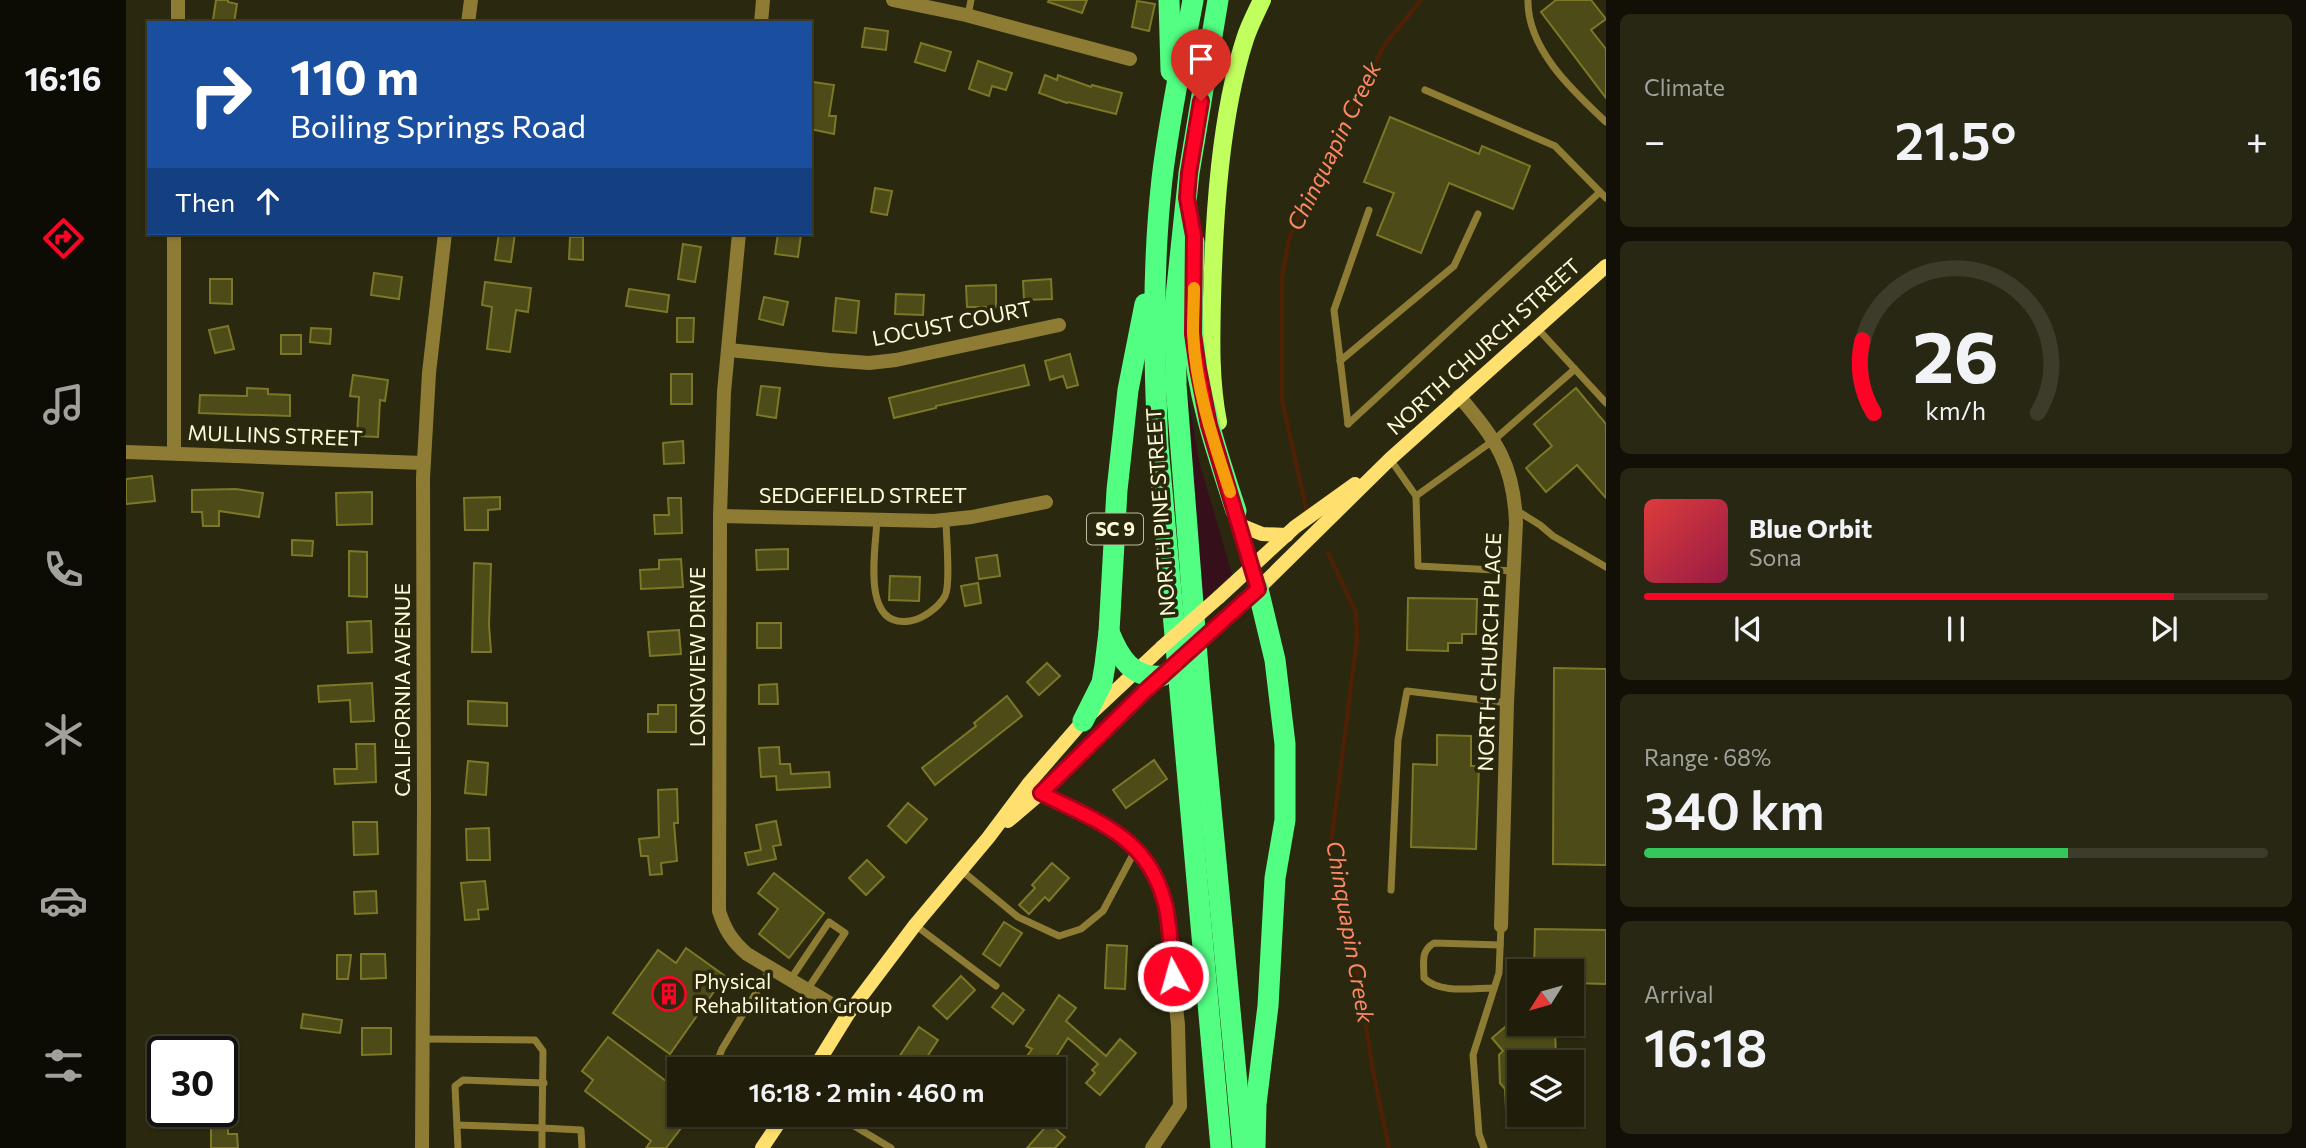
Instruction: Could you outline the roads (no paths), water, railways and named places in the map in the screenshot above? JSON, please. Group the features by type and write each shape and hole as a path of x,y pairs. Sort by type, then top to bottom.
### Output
{"highway":[{"path":"1169,0 1172,108"},
{"name":"NORTH PINE STREET","path":"1193,0 1172,108 1162,181 1154,340 1158,446 1221,1148"},
{"name":"NORTH PINE STREET","path":"1218,0 1189,173 1175,306 1176,385 1199,681 1243,1148"},
{"path":"1187,198 1194,236 1193,334 1198,369 1214,445 1238,518"},
{"name":"SC 9","path":"1083,721 1102,683 1109,632 1117,489 1128,390 1157,247"},
{"path":"1255,1148 1256,1104 1268,1006 1275,878 1285,820 1285,744 1275,660 1258,589"},
{"path":"1109,632 1123,661 1135,671 1146,676 1165,674"}],"main road":[{"path":"1258,589 1238,518 1214,401 1212,360 1213,260 1227,116 1245,36 1262,0"},
{"name":"NORTH CHURCH STREET","path":"1165,674 1258,589 1390,459 1606,266"},
{"name":"NORTH CHURCH STREET","path":"1083,721 1287,535 1390,459"},
{"path":"1238,518 1262,534 1287,535"},
{"name":"SC 9","path":"988,838 1041,793 1165,674"},
{"name":"SC 9","path":"821,1057 848,1014 915,925 988,838 1030,782 1083,721"},
{"path":"762,1148 776,1127"}],"street":[{"path":"178,0 178,21"},
{"path":"468,21 471,0"},
{"path":"761,21 763,0"},
{"path":"893,0 968,16 1130,59"},
{"path":"174,235 174,453"},
{"name":"CALIFORNIA AVENUE","path":"422,1148 423,463 429,373 445,235"},
{"name":"LONGVIEW DRIVE","path":"739,235 724,392 720,516 719,911 724,928 734,943 747,954 848,1014"},
{"name":"LOCUST COURT","path":"729,350 869,363 896,360 1059,325"},
{"name":"NORTH CHURCH PLACE","path":"1459,396 1494,440 1509,471 1515,497 1501,926"},
{"name":"MULLINS STREET","path":"126,452 423,463"},
{"name":"SEDGEFIELD STREET","path":"720,516 946,520 1046,502"},
{"path":"1030,782 1041,793 1118,833 1144,857 1157,879 1165,902 1178,1025 1180,1106 1152,1148"}],"lane":[{"path":"968,16 971,0"},
{"path":"1528,0 1528,12 1539,44 1561,76 1606,122"},
{"path":"1368,211 1334,310 1348,424 1603,195 1555,146 1425,90"},
{"path":"1340,361 1454,265 1478,214"},
{"path":"1537,327 1606,403"},
{"path":"1416,496 1494,440 1575,369"},
{"path":"1390,459 1416,496 1418,566 1514,571"},
{"path":"1516,510 1553,536 1606,567"},
{"path":"877,519 873,586 876,599 880,610 888,618 902,622 915,620 931,611 945,597 948,586 946,520"},
{"path":"1391,890 1398,740 1407,691 1507,703"},
{"path":"961,870 1018,917 1059,936 1081,929 1103,911 1136,849"},
{"path":"790,980 829,922 845,933 807,990"},
{"path":"915,925 996,986"},
{"path":"1484,1148 1479,1134 1473,1055 1499,973 1501,926"},
{"path":"1494,988 1442,988 1430,985 1424,978 1423,955 1427,947 1434,943 1500,945"},
{"path":"719,1057 771,968"},
{"path":"423,1039 535,1040 543,1051 542,1148"},
{"path":"458,1148 455,1086 463,1080 544,1083"},
{"path":"457,1125 581,1130 582,1148"},
{"path":"856,1127 891,1148"}],"waterway":[{"name":"Chinquapin Creek","path":"1307,512 1282,400 1282,277 1289,239 1317,172 1385,44 1421,0"},
{"name":"Chinquapin Creek","path":"1328,553 1356,613 1357,639 1331,844 1334,871 1360,985 1372,1066 1389,1148"}],"place":[{"name":"Physical Rehabilitation Group","path":"669,994"}]}
